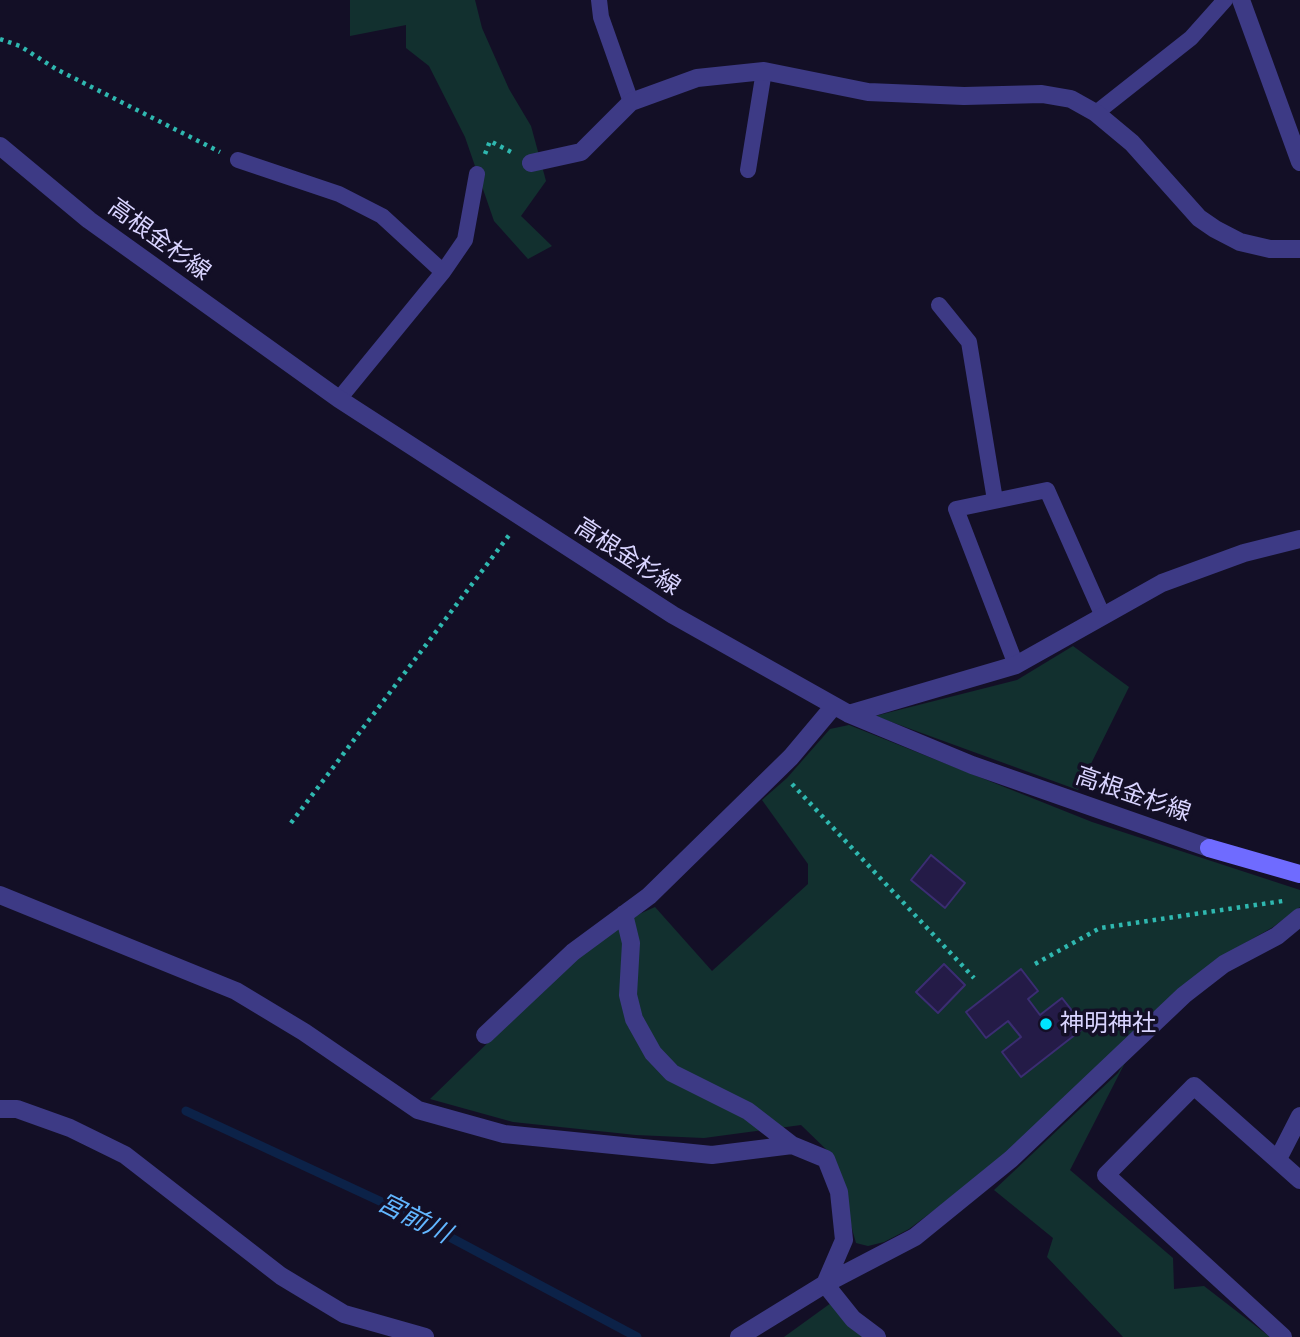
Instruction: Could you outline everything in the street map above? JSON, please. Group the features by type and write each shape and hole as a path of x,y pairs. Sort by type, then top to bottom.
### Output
{"street":[{"path":"1241,0 1300,162"},
{"path":"531,163 581,152 631,102 697,78 764,71 868,92 964,96 1042,94 1072,99 1096,113 1132,142 1199,218 1215,229 1240,242 1260,247 1300,249"},
{"name":"高根金杉線","path":"0,146 89,220 339,398 673,615 841,710 972,765 1209,848 1300,874"},
{"path":"485,1035 573,952 649,896 841,710 1016,665 1102,614 1162,583 1244,553 1300,539"},
{"path":"0,895 236,991 304,1032 418,1110 504,1134 712,1155 792,1144"},
{"path":"624,914 631,943 628,995 634,1019 653,1053 672,1073 748,1111 792,1144 826,1159 839,1192 844,1240 825,1284"},
{"path":"739,1337 825,1284 915,1237 1011,1159 1184,995 1224,964 1276,936 1300,917"},
{"path":"1283,1337 1106,1175 1194,1086 1300,1180"},
{"path":"0,1109 17,1109 71,1128 125,1155 281,1276 344,1314 425,1337"},
{"path":"1278,1159 1300,1116"},
{"path":"825,1284 853,1319 877,1337"}],"lane":[{"path":"599,0 601,17 631,102"},
{"path":"1096,113 1191,38 1225,0"},
{"path":"748,170 764,71"},
{"path":"238,160 339,194 382,216 443,272"},
{"path":"339,398 443,272 465,240 477,174"},
{"path":"939,305 969,342 995,500"},
{"path":"1016,665 956,509 1046,490 1102,614"}],"path":[{"path":"0,39 20,46 56,69 172,130 238,160"},
{"path":"477,174 490,141 531,163"},
{"path":"291,823 522,518"},
{"path":"778,769 974,978"},
{"path":"1035,964 1100,928 1296,899"}],"green space":[{"path":"350,0 475,0 482,28 509,89 531,126 546,181 521,216 552,246 528,259 494,221 465,137 429,66 406,48 406,25 350,36"},
{"path":"1073,646 1129,687 1078,790 875,716 1017,680"},
{"path":"849,725 1092,822 1300,890 1300,907 1273,927 1219,958 1009,1154 909,1229 884,1242 868,1246 856,1243 831,1154 801,1125 704,1138 636,1135 513,1122 430,1099 575,958 626,920 655,907 712,971 808,884 808,864 762,800 787,778 830,729"},
{"path":"1132,1049 1070,1170 1173,1258 1174,1289 1204,1286 1270,1337 1123,1337 1047,1257 1053,1238 994,1190 1118,1073"},
{"path":"831,1303 866,1337 784,1337"}],"building":[{"path":"931,855 965,883 945,908 911,880"},
{"path":"944,964 965,985 938,1013 916,992"},
{"name":"神明神社","path":"1021,969 1038,991 1028,999 1040,1015 1062,998 1085,1027 1021,1077 1002,1052 1021,1037 1008,1021 986,1038 966,1012"}],"waterway":[{"name":"宮前川","path":"186,1111 399,1210 637,1337"}],"place":[{"name":"神明神社","path":"1046,1024"}]}
